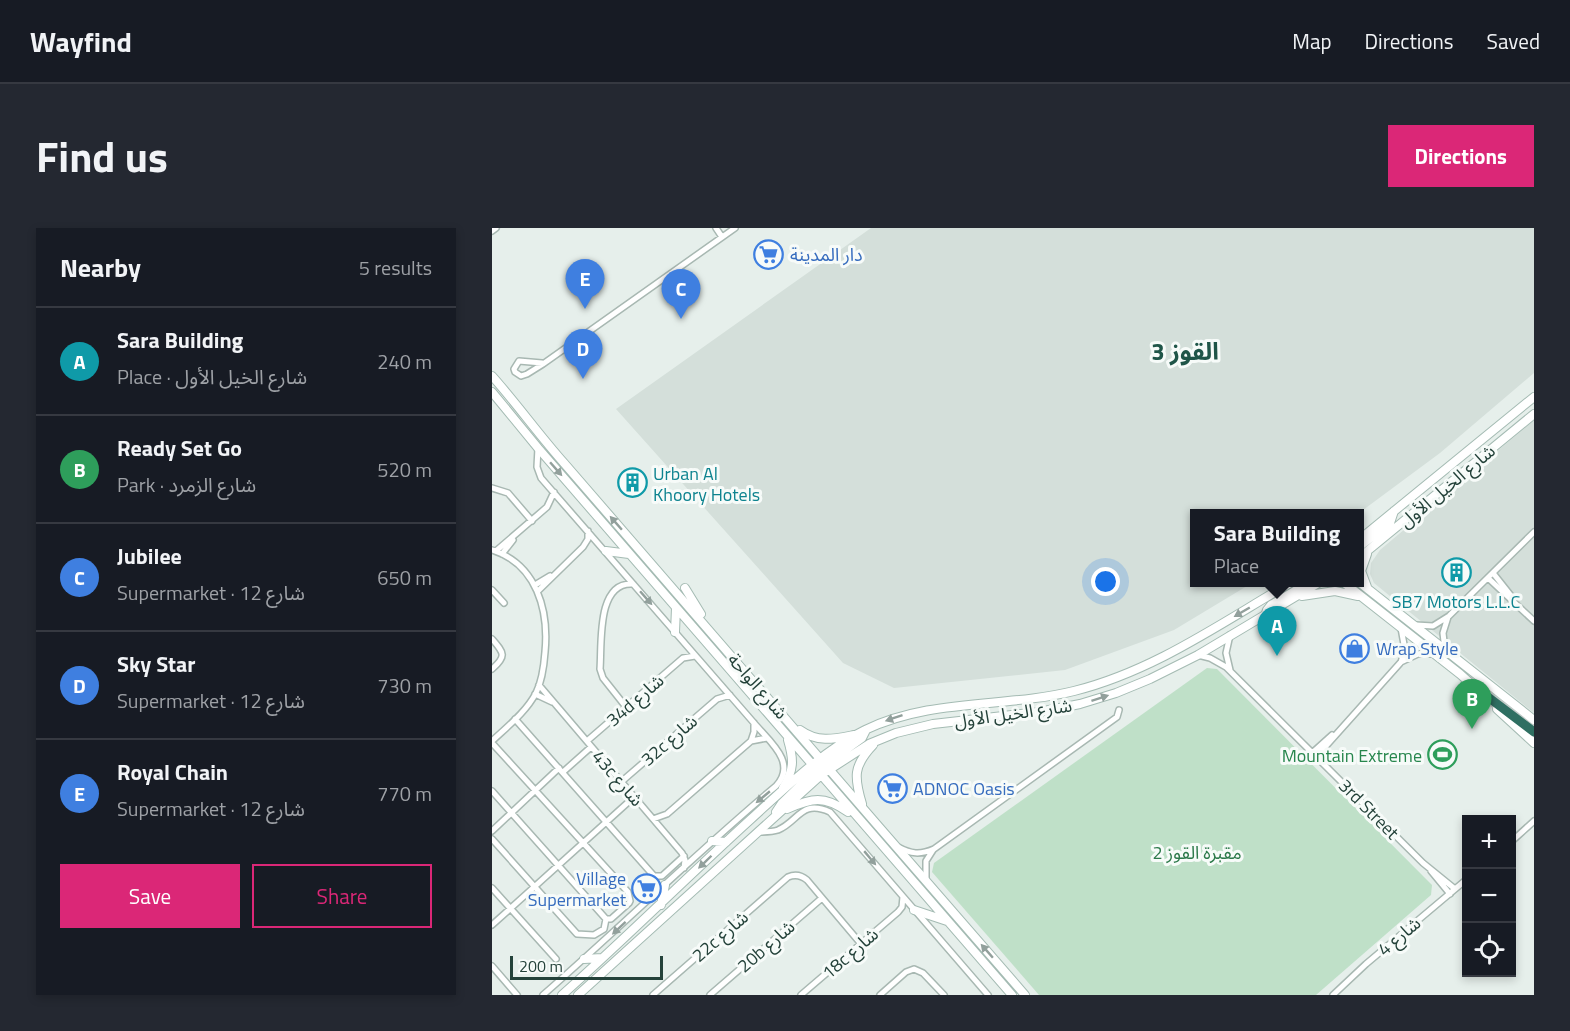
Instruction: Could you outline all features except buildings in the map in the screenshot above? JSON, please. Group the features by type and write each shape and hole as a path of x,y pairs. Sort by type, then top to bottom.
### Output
{"highway":[{"path":"1484,694 1534,732"}],"main road":[{"name":"شارع الواحة","path":"492,376 785,717 860,821 1012,995"},
{"name":"شارع الواحة","path":"492,392 537,448 786,735 863,808 1025,995"},
{"name":"شارع الخيل الأول","path":"1364,535 1534,397"},
{"name":"شارع الخيل الأول","path":"1364,554 1534,414"},
{"path":"1364,542 1390,523 1394,511"},
{"path":"606,551 629,554"},
{"path":"1364,560 1369,551"},
{"path":"1364,583 1371,593"},
{"name":"شارع الخيل الأول","path":"578,995 777,814 821,767 858,734 916,712 1037,699 1111,680 1174,652 1284,587"},
{"path":"1265,616 1271,605 1302,587"},
{"name":"شارع الخيل الأول","path":"562,995 779,794 821,767 878,740 933,724 1019,715 1080,704 1133,686 1198,655 1313,587"},
{"path":"1349,587 1484,694 1534,743"},
{"path":"1364,587 1534,720"},
{"path":"685,588 712,633"},
{"path":"1298,597 1335,591 1362,597"},
{"path":"675,632 676,608"},
{"path":"765,711 774,713 869,822 875,824"},
{"path":"785,717 808,735 821,740 858,734"},
{"path":"821,767 862,738 866,730"},
{"path":"779,794 791,774 794,763 786,735"},
{"path":"863,808 856,784 856,772 863,755 878,740"},
{"path":"777,814 807,800 820,799 838,804 860,821"},
{"path":"712,842 726,842"},
{"path":"661,905 664,885"},
{"path":"914,910 948,921"},
{"path":"584,959 604,958"}],"street":[{"path":"492,231 496,228"},
{"path":"716,228 722,237"},
{"path":"543,364 522,361 516,363 514,369 517,375 524,376 543,364 735,228"},
{"path":"537,448 539,474 754,723 784,762 783,777 776,786 543,995"},
{"path":"492,488 508,493 532,521"},
{"path":"547,507 554,492"},
{"path":"502,554 516,536 547,507 564,503"},
{"path":"536,588 584,547 588,539 588,531"},
{"path":"1411,625 1433,626 1449,616 1534,532"},
{"path":"494,550 516,536"},
{"path":"584,547 598,543"},
{"path":"494,550 520,567 536,588 543,606 547,630 544,665 535,694 492,742 628,892 629,903 611,919 606,919"},
{"path":"621,586 622,571"},
{"path":"1491,576 1534,621"},
{"path":"626,707 603,678 600,669 605,603 610,594 621,586 633,584"},
{"path":"492,590 504,603"},
{"path":"1445,650 1443,633 1449,616"},
{"path":"1401,628 1405,650 1401,662"},
{"path":"1230,635 1226,653 1231,672"},
{"path":"492,639 503,655 492,669"},
{"path":"687,646 683,658 695,656"},
{"path":"1314,755 1401,662 1418,654 1434,654"},
{"name":"3rd Street","path":"1198,655 1216,660 1231,672 1431,870"},
{"name":"34d شارع","path":"586,741 683,658"},
{"name":"43c شارع","path":"539,685 683,854"},
{"path":"717,699 721,686"},
{"name":"43c شارع","path":"535,694 554,703"},
{"name":"32c شارع","path":"621,782 717,699 730,695"},
{"path":"891,843 912,853 934,849 1117,717 1119,710"},
{"path":"515,719 654,876 662,876 683,854"},
{"path":"751,741 754,723"},
{"path":"653,819 666,814 751,741 759,738 767,739"},
{"path":"492,831 536,790 591,747"},
{"path":"492,791 606,919"},
{"path":"492,925 634,797"},
{"path":"757,832 779,830 809,808 822,808 834,815 988,995"},
{"path":"662,829 666,814"},
{"path":"1516,838 1534,822"},
{"path":"492,840 577,934 594,935 604,929 606,919"},
{"path":"927,882 926,861 934,849"},
{"path":"683,854 690,856 699,854"},
{"path":"683,854 684,868"},
{"path":"1431,870 1455,889"},
{"path":"1431,870 1450,894"},
{"name":"22c شارع","path":"653,995 788,877 798,875 803,877 822,898"},
{"name":"شارع 4","path":"1333,995 1366,964 1462,883"},
{"path":"492,888 556,959"},
{"path":"898,912 902,907 903,897"},
{"path":"822,898 861,944"},
{"name":"20b شارع","path":"710,995 822,898"},
{"path":"898,912 914,910"},
{"name":"18c شارع","path":"805,994 898,912"},
{"path":"492,966 517,995"},
{"path":"880,995 908,971 914,969 923,973 944,995"}],"shaded area":[{"path":"871,228 1534,228 1534,373 1440,453 1364,509 1190,509 1190,587 1245,587 1174,630 1065,670 894,688 843,663 616,409"},
{"path":"1534,420 1534,713 1374,583 1370,574 1371,563 1380,550"}],"green space":[{"name":"مقبرة القوز 2","path":"1207,668 1217,669 1432,885 1431,895 1316,995 1039,995 932,872 934,863"}],"place":[{"name":"دار المدينة","path":"769,254"},
{"name":"Royal Chain","path":"585,309"},
{"name":"Jubilee","path":"681,319"},
{"name":"Sky Star","path":"583,379"},
{"name":"Urban Al Khoory Hotels","path":"632,483"},
{"name":"SB7 Motors L.L.C","path":"1456,572"},
{"name":"Wrap Style","path":"1355,648"},
{"name":"Sara Building","path":"1277,656"},
{"name":"Ready Set Go","path":"1472,729"},
{"name":"Mountain Extreme","path":"1443,755"},
{"name":"ADNOC Oasis","path":"892,788"},
{"name":"Village Supermarket","path":"647,888"}],"district":[{"name":"القوز 3","path":"1185,351"}]}
